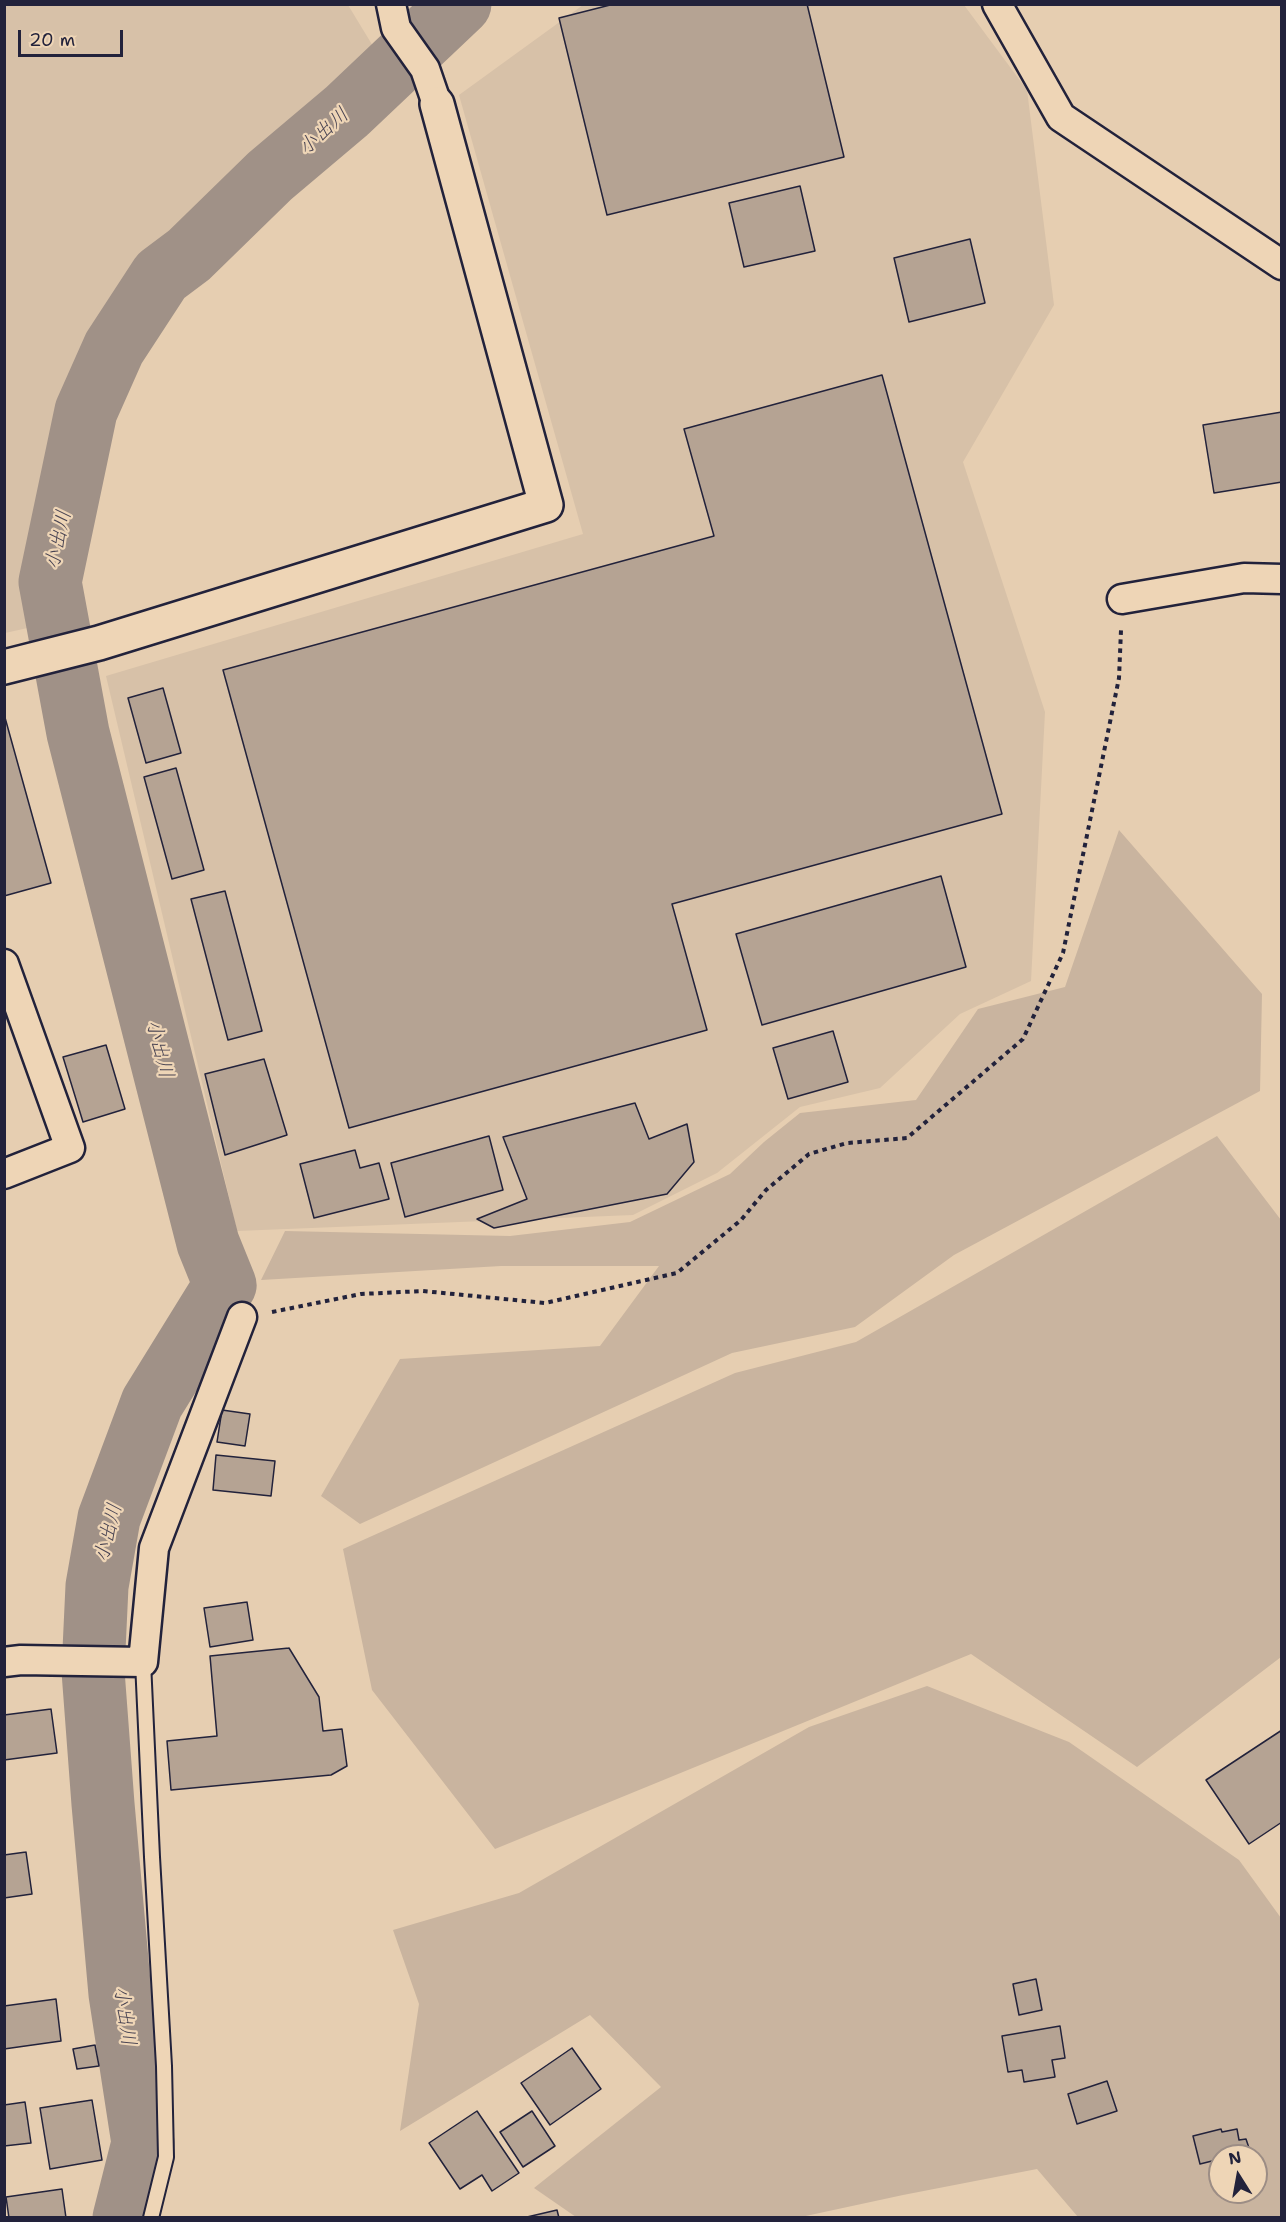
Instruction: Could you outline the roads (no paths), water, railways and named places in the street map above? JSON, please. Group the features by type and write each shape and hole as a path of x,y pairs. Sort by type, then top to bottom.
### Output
{"street":[{"path":"997,4 1061,117 1281,265"},
{"path":"4,667 99,643 546,505 437,104 425,69 393,16"},
{"path":"1122,599 1244,578 1281,579"},
{"path":"4,964 70,1148 4,1174"},
{"path":"4,1662 69,1660 132,1662 154,1548 242,1317"}],"lane":[{"path":"132,1662 152,1857 164,2066 166,2157 151,2217"}],"waterway":[{"name":"小出川","path":"124,2218 143,2143 120,1994 103,1804 93,1671 97,1586 109,1518 152,1403 225,1285 208,1243 78,733 50,582 86,411 114,348 161,276 189,255 270,176 347,111 460,4"}]}
